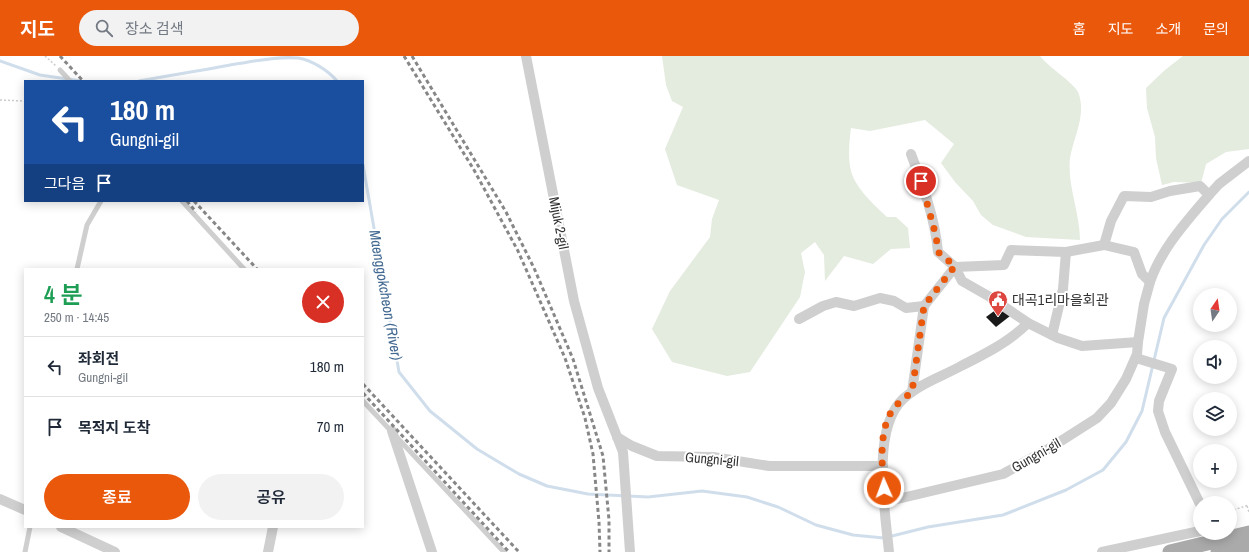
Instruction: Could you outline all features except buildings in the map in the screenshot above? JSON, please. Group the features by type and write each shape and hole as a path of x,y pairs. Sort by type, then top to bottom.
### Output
{"main road":[{"path":"1170,552 1249,532"},
{"path":"1218,552 1249,544"}],"street":[{"name":"Mijuk 2-gil","path":"526,56 574,301 598,388 623,452 630,552"},
{"path":"911,154 926,194 936,236 938,252 955,266 962,281 990,297 1028,323 1052,335 1082,346 1138,342"},
{"name":"Gungni-gil","path":"885,502 1003,474 1050,448 1097,418 1110,403 1126,379 1136,358 1144,304 1154,269 1175,237 1209,195 1219,184 1249,161"},
{"path":"1104,245 1110,221 1124,196 1151,197 1170,191 1200,186 1209,195"},
{"path":"955,266 1004,265 1012,250 1066,252 1104,245 1134,252 1142,274 1150,282"},
{"path":"1052,335 1063,289 1066,252"},
{"path":"912,392 924,306 955,266"},
{"path":"799,319 823,306 836,302 854,306 880,298 894,301 906,308 924,306"},
{"path":"889,552 885,513 883,466 884,438 890,414 902,399 912,392 984,354 1016,334 1028,323"},
{"path":"1136,358 1172,369 1159,401 1158,411 1165,432 1196,496"},
{"path":"392,432 432,552"},
{"name":"Gungni-gil","path":"617,437 632,446 657,456 712,457 769,466 883,466"},
{"path":"0,499 24,510"},
{"path":"63,528 115,552"},
{"path":"268,552 273,528"},
{"path":"1237,531 1249,532"},
{"path":"1102,552 1193,532"}],"lane":[{"path":"60,70 69,80"},
{"path":"77,268 87,224 100,202"},
{"path":"183,202 243,268"},
{"path":"364,402 504,552"},
{"path":"25,552 30,528"}],"path":[{"path":"45,56 60,70"},
{"path":"0,100 24,101"},
{"path":"1237,509 1248,506 1249,512"}],"shaded area":[{"path":"662,56 1040,56 1075,88 1078,92 1080,100 1081,108 1079,125 1070,158 1070,178 1078,220 1080,240 1026,237 993,225 981,215 973,201 955,182 941,163 954,144 925,120 870,131 851,128 849,159 853,177 863,193 887,217 896,217 908,228 910,248 891,249 873,264 844,256 825,281 824,255 815,242 801,253 805,272 800,297 750,372 727,376 672,362 652,329 670,291 710,237 712,219 719,200 677,185 665,149 683,107 672,101 666,85"},
{"path":"1183,56 1249,56 1249,149 1226,152 1206,164 1201,183 1174,182 1162,185 1156,158 1155,137 1147,108 1146,88"}],"waterway":[{"name":"Maenggokcheon (River)","path":"145,80 275,58 303,59 324,69 336,80"},
{"name":"Maenggokcheon (River)","path":"0,61 40,75 74,80"},
{"name":"Maenggokcheon (River)","path":"364,171 399,372 430,411 477,449 519,474 547,486 588,494 648,497 702,491 747,497 778,507 816,525 853,535 884,538 928,527 1003,515 1066,490 1103,470 1126,442 1142,411 1164,318 1204,245 1222,219 1249,192"}],"railway":[{"path":"60,56 82,80"},
{"path":"404,56 474,170 518,251 565,358 585,418 593,454 600,552"},
{"path":"412,56 506,212 534,268 573,359 603,456 609,520 609,552"},
{"path":"188,202 196,212"},
{"path":"195,202 256,268"},
{"path":"364,385 519,552"},
{"path":"364,394 509,552"}],"place":[{"name":"대곡1리마을회관","path":"998,317"}],"route":[{"path":"884,488 884,438 890,414 902,399 912,392 924,306 955,266 938,252 936,236 926,194 921,181"}]}
